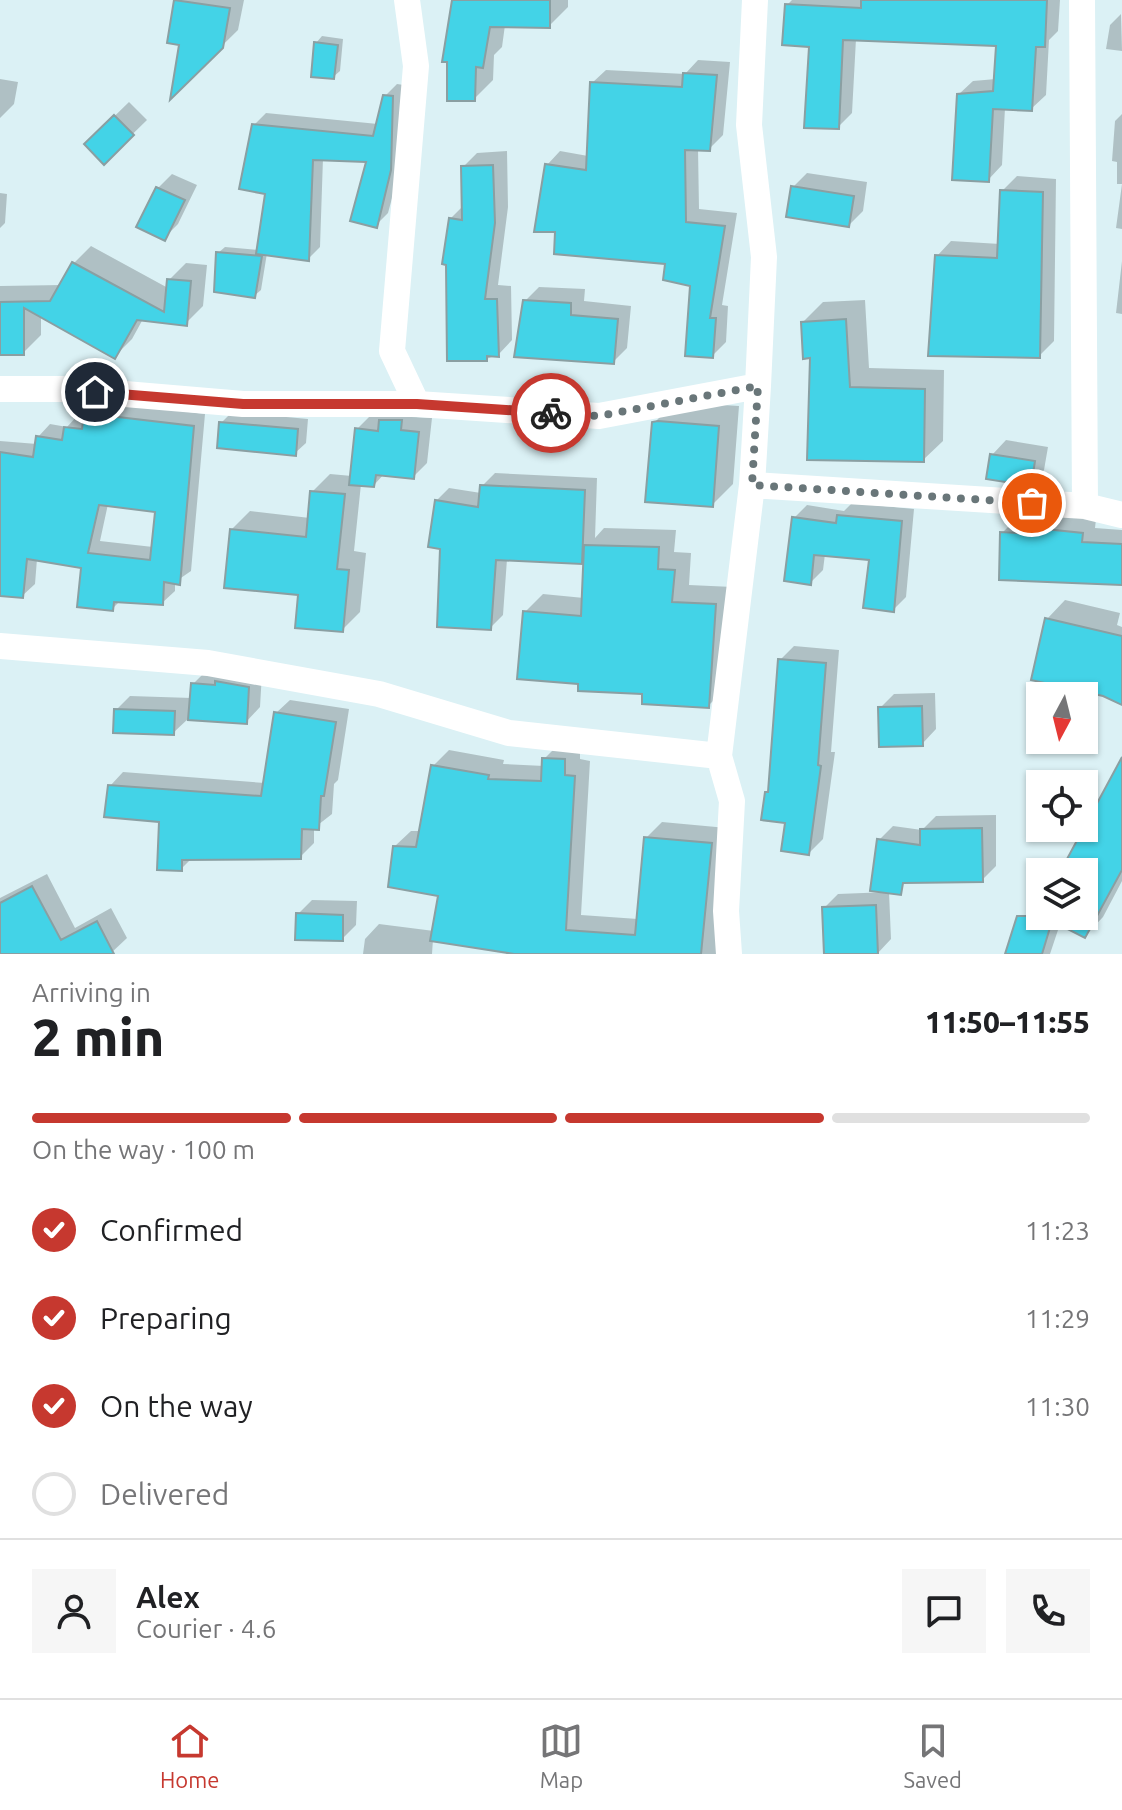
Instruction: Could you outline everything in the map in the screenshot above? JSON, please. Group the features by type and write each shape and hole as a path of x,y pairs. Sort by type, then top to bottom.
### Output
{"street":[{"path":"407,0 416,66 392,351 417,404"},
{"path":"729,954 726,911 732,801 719,756 752,485 764,257 749,125 755,0"},
{"path":"1082,0 1085,506"},
{"path":"0,389 66,389 243,404 417,404 599,416 758,386"},
{"path":"752,485 1085,506 1122,515"},
{"path":"0,646 208,663 379,694 509,733 719,756"}],"building":[{"path":"174,0 230,8 223,48 170,100 179,45 167,43"},
{"path":"452,0 550,0 550,28 490,27 483,68 476,67 475,101 447,101 447,62 442,62"},
{"path":"861,0 1047,0 1045,47 1036,47 1032,111 993,109 989,182 952,180 957,94 993,91 996,46 843,40 839,129 804,128 809,47 782,45 785,4 861,8"},
{"path":"314,42 338,45 334,79 311,77"},
{"path":"683,73 717,75 710,151 685,150 686,222 725,226 710,318 716,318 713,358 685,356 690,286 663,280 665,264 554,254 555,232 534,232 545,164 586,170 590,82 682,87"},
{"path":"383,95 393,96 391,170 377,228 350,221 366,162 313,160 309,261 256,254 265,194 239,189 252,124 373,136"},
{"path":"114,115 134,135 104,165 84,144"},
{"path":"493,165 495,223 485,299 497,299 499,357 487,356 487,361 447,361 446,265 442,264 449,218 462,220 461,166"},
{"path":"791,186 854,196 849,227 786,217"},
{"path":"156,187 185,200 165,241 136,227"},
{"path":"1000,190 1043,192 1040,358 928,356 935,255 997,258"},
{"path":"216,252 262,256 255,298 214,292"},
{"path":"72,262 164,312 167,279 191,281 187,326 137,320 115,359 24,308 24,355 0,355 0,302 50,301"},
{"path":"523,300 571,303 571,315 618,319 614,364 514,357"},
{"path":"846,319 850,387 925,389 924,462 807,460 810,358 803,359 801,322"},
{"path":"84,413 194,426 180,585 164,582 163,605 114,602 113,611 77,607 81,568 27,559 23,598 0,596 0,452 33,457 36,436 62,440 64,427 82,429","holes":["99,505 155,512 150,560 88,553"]},
{"path":"379,420 402,420 401,430 419,432 414,479 376,475 374,487 349,485 355,428 378,431"},
{"path":"219,422 298,429 296,456 217,448"},
{"path":"652,422 719,426 713,507 645,502"},
{"path":"990,454 1035,461 1031,486 986,479"},
{"path":"480,485 585,490 582,564 496,560 491,630 437,627 440,549 428,547 435,500 478,507"},
{"path":"310,491 345,494 337,569 349,570 343,632 295,628 298,595 224,588 230,529 306,537"},
{"path":"837,515 902,521 894,612 863,608 869,560 814,555 811,585 784,581 792,517 836,523"},
{"path":"1035,528 1083,533 1082,542 1122,544 1122,585 999,580 1000,532 1034,534"},
{"path":"584,545 659,547 658,569 675,570 672,602 716,604 709,708 642,704 642,694 578,691 578,684 517,679 523,611 581,616"},
{"path":"1045,618 1122,636 1122,705 1098,695 1098,682 1031,680"},
{"path":"778,659 826,663 818,765 821,766 809,855 781,851 785,823 761,820 765,792 768,792"},
{"path":"215,681 249,687 247,724 188,720 191,683 215,685"},
{"path":"922,706 923,746 879,747 878,707"},
{"path":"114,709 175,711 174,735 113,733"},
{"path":"274,712 336,722 324,796 321,796 319,830 302,829 301,859 182,860 182,871 157,870 159,822 104,817 108,785 261,796"},
{"path":"1122,757 1122,870 1098,914 1098,858 1068,858 1076,842 1098,842 1098,802"},
{"path":"542,758 565,759 565,775 575,776 566,930 635,935 644,837 712,843 701,954 514,954 430,941 438,896 388,887 393,846 416,847 431,765 489,775 488,779 541,781"},
{"path":"982,828 983,882 903,883 901,895 870,891 877,839 920,845 920,829"},
{"path":"32,886 61,940 97,921 114,954 0,954 0,903"},
{"path":"876,905 878,954 824,954 822,907"},
{"path":"296,913 343,915 343,941 295,940"},
{"path":"1017,916 1026,916 1026,930 1049,930 1042,954 1005,954"},
{"path":"1069,930 1089,930 1085,938"}],"way so far":[{"path":"551,413 599,416 758,386 752,438 752,485 1032,503"}],"route":[{"path":"95,392 243,404 417,404 551,413"}]}
